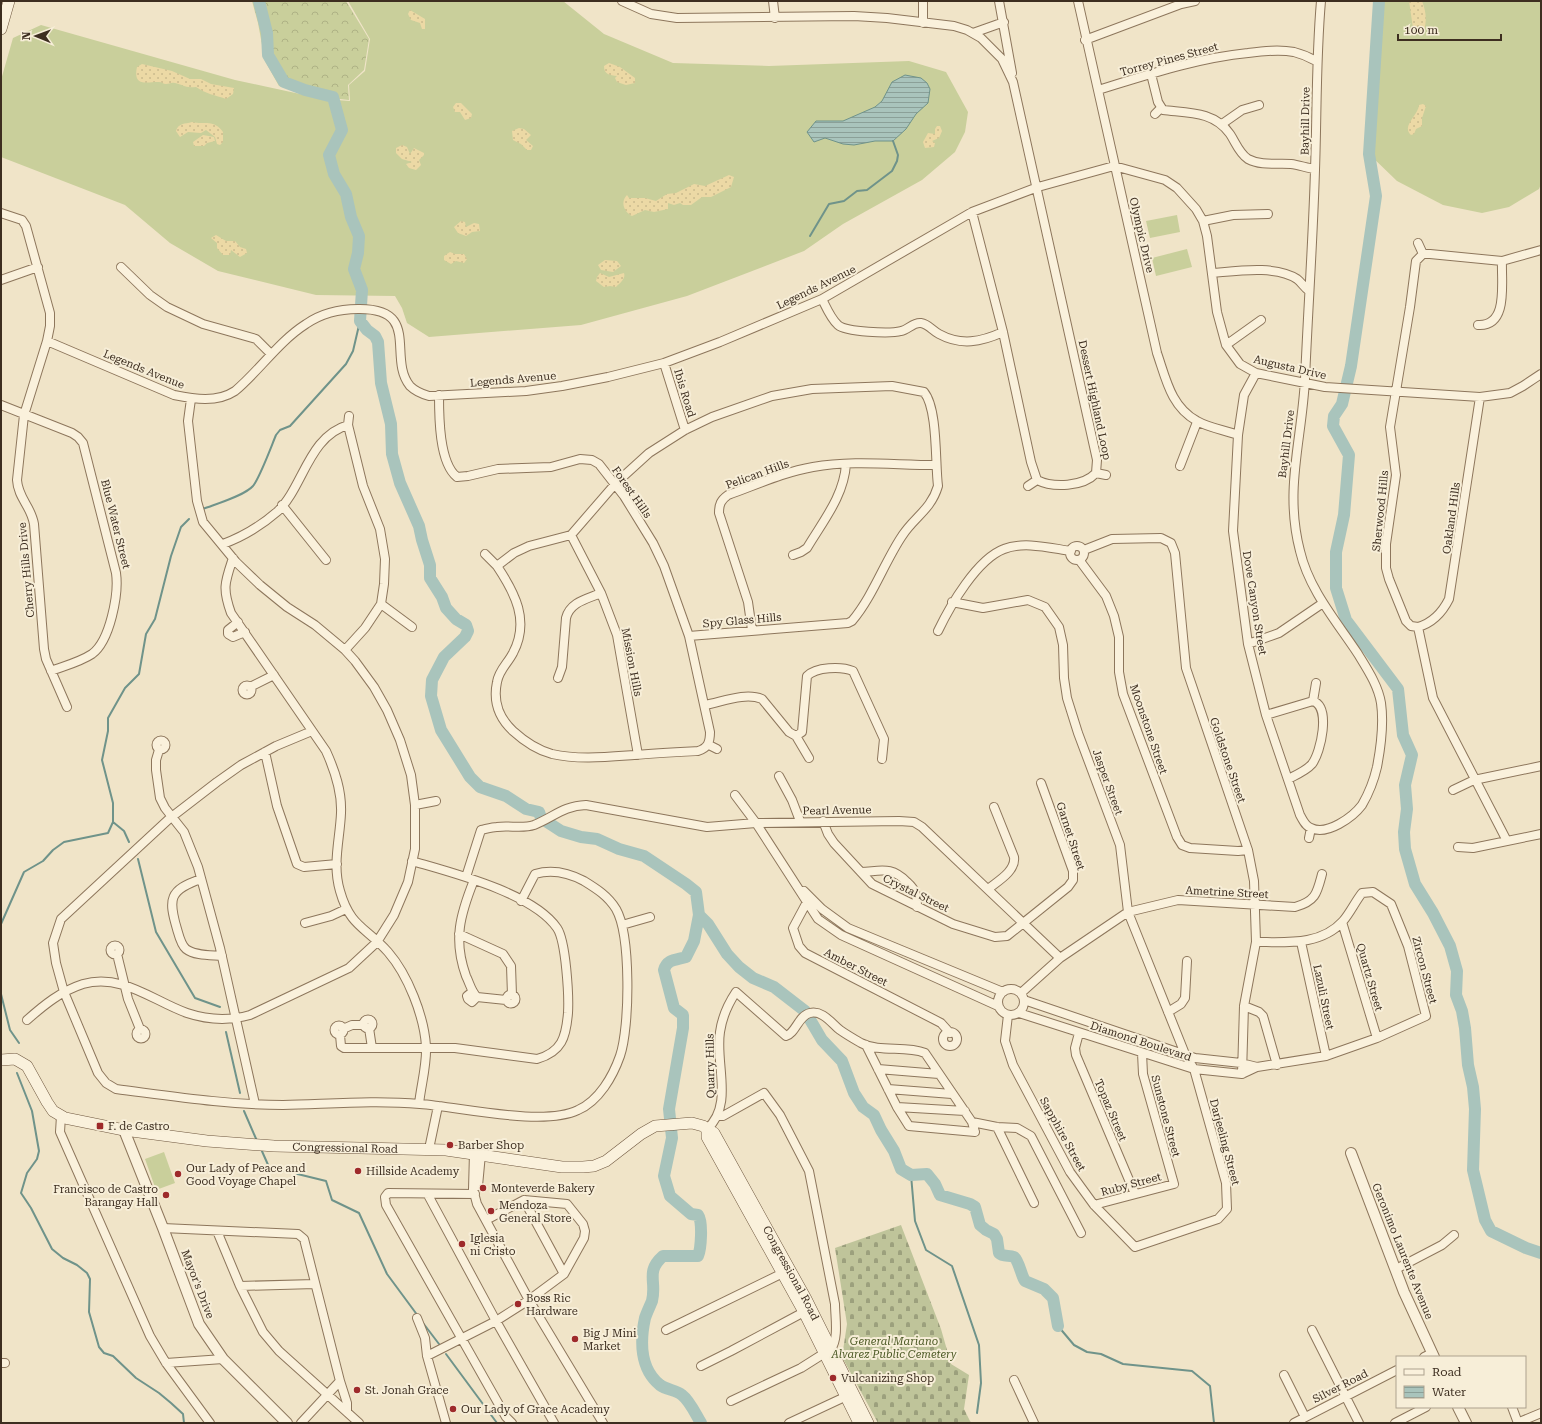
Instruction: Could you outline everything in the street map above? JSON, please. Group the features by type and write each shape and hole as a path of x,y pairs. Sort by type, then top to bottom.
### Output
{"main road":[{"path":"1,29 9,1"},
{"name":"Congressional Road","path":"1,1060 15,1059 27,1066 47,1102 61,1116 86,1124 124,1130 244,1144 429,1149 477,1154 562,1167 588,1167 606,1161 650,1128 661,1125 692,1123 707,1129 714,1133 806,1299 859,1423"},
{"name":"Congressional Road","path":"707,1129 707,1137 804,1312 828,1351"},
{"name":"Congressional Road","path":"848,1395 868,1423"}],"street":[{"path":"622,1 637,9 664,17 775,18 854,16 954,26 973,33 1002,59 1013,82"},
{"path":"773,1 775,18"},
{"path":"923,1 923,23"},
{"path":"999,1 1004,22 1013,82 1038,186"},
{"name":"Olympic Drive","path":"1078,1 1085,40 1098,90 1114,166 1158,353 1169,389 1181,410 1197,422 1238,435"},
{"path":"1085,40 1181,3 1195,1"},
{"name":"Bayhill Drive","path":"1311,828 1319,830 1328,828 1347,819 1361,806 1375,775 1382,731 1381,702 1376,688 1361,660 1323,603 1301,557 1296,537 1294,515 1293,479 1305,383 1308,290 1315,169 1316,61 1320,1"},
{"path":"973,33 1004,22"},
{"name":"Torrey Pines Street","path":"1098,90 1209,58 1255,52 1293,52 1305,55 1316,61"},
{"path":"1151,74 1154,91 1163,110 1202,115 1222,124 1231,135 1241,152 1254,161 1293,164 1315,169"},
{"path":"1222,124 1242,110 1259,105"},
{"path":"1154,114 1161,108"},
{"name":"Legends Avenue","path":"47,341 174,394 191,399 212,398 228,396 246,382 271,354 293,334 320,316 333,311 369,309 386,314 393,320 398,329 403,370 406,379 411,387 429,396 526,390 562,386 608,377 664,363 720,342 822,299 972,212 1038,186 1114,166"},
{"name":"Augusta Drive","path":"1114,166 1165,180 1177,188 1187,198 1203,221 1210,251 1217,312 1226,345 1240,364 1256,373 1325,387 1396,393 1480,397 1510,393 1524,386 1541,374"},
{"name":"Dessert Highland Loop","path":"1037,480 1046,485 1055,486 1084,481 1092,478 1096,473 1097,460 1038,186"},
{"name":"Cherry Hills Drive","path":"1,212 22,220 26,226 50,313 47,341 24,415 17,489 32,512 44,649 51,671 67,708"},
{"path":"972,212 1003,332 1031,462 1037,480 1028,486"},
{"path":"1203,221 1233,215 1268,214"},
{"path":"1418,243 1423,254 1502,262 1541,250"},
{"name":"Sherwood Hills","path":"1418,627 1411,626 1406,621 1389,579 1386,568 1386,544 1396,475 1390,427 1416,261 1423,254"},
{"path":"1478,325 1484,325 1497,318 1500,310 1502,262"},
{"path":"1,280 38,267"},
{"path":"120,267 150,295 167,307 203,324 256,339 271,354"},
{"path":"1213,273 1252,270 1284,274 1296,279 1308,290"},
{"path":"822,299 836,323 851,330 901,332 914,324 921,323 930,326 946,338 957,341 971,342 985,340 1003,332"},
{"path":"1226,345 1261,320"},
{"name":"Ibis Road","path":"664,363 685,430"},
{"name":"Dove Canyon Street","path":"1256,373 1244,395 1238,435 1233,531 1248,644 1266,715 1300,814 1305,824 1311,828"},
{"name":"Spy Glass Hills","path":"571,535 616,483 649,453 685,430 712,417 772,396 812,390 892,386 924,392 931,404 938,486 936,494 925,511 902,534 852,621 848,623 689,636 710,732 709,745"},
{"name":"Forest Hills","path":"439,395 439,420 442,439 450,469 457,477 498,469 551,467 586,459 599,464 616,483 653,543 664,566 689,636"},
{"name":"Oakland Hills","path":"1418,627 1426,625 1437,617 1449,599 1480,397"},
{"path":"27,1020 49,1000 64,992 84,984 104,982 125,985 187,1013 223,1020 237,1019 250,1015 349,968 378,942 394,915 408,882 416,828 415,805 411,775 400,740 387,710 374,687 345,650 315,625 287,607 260,585 233,558 223,544 203,522 197,502 188,421 191,399"},
{"name":"Blue Water Street","path":"1,405 72,433 83,443 118,580 116,595 107,629 100,646 92,654 81,660 51,671"},
{"path":"345,650 364,628 380,604 384,584 385,559 380,530 364,486 348,425 349,416"},
{"path":"1180,466 1197,422"},
{"path":"223,544 252,530 278,510 319,447 330,435 341,427 348,425"},
{"path":"793,555 807,548 838,497 844,482 846,464"},
{"name":"Pelican Hills","path":"752,630 748,602 719,513 721,502 728,495 799,470 829,465 936,465"},
{"path":"1096,473 1106,475"},
{"path":"282,505 326,560"},
{"path":"497,566 514,553 528,546 571,535"},
{"name":"Mission Hills","path":"571,535 601,593 617,636 638,754"},
{"name":"Goldstone Street","path":"1084,550 1112,539 1161,538 1171,543 1175,553 1186,668 1248,850 1254,881 1256,942 1244,1006 1241,1063 1242,1074"},
{"path":"938,631 952,602 989,557 1004,548 1023,545 1071,550 1072,548 1079,546 1084,550 1084,556 1080,561 1073,560 1070,554 1071,550"},
{"path":"485,554 497,566 515,596 521,618 520,638 509,661 501,670 497,680 496,702 503,720 520,737 541,750 575,757 698,751 704,750 709,745 717,749"},
{"path":"233,558 225,582 225,593 232,613 326,751 339,786 341,812 336,850 336,864 340,890 346,909 356,923 388,952 411,991 419,1011 426,1049 419,1104"},
{"name":"Moonstone Street","path":"1080,561 1106,596 1114,616 1119,637 1119,672 1123,694 1177,837 1182,845 1190,848 1238,851 1248,850"},
{"path":"558,678 562,667 564,630 568,610 575,604 601,593"},
{"name":"Jasper Street","path":"952,602 983,608 1028,600 1045,607 1059,627 1063,645 1064,678 1068,698 1078,733 1120,845 1128,912 1185,1054"},
{"path":"1248,644 1279,633 1323,603"},
{"path":"380,604 412,627"},
{"path":"238,622 229,628 228,634 233,636 244,632"},
{"path":"1418,627 1433,698 1474,780 1507,841"},
{"path":"796,736 802,732 805,682 807,676 812,671 845,668 854,670 884,739 882,759"},
{"path":"250,687 274,676"},
{"path":"1313,701 1316,683"},
{"path":"704,705 747,696 762,699 789,732 796,736 809,758"},
{"path":"1266,715 1313,701 1317,702 1322,713 1322,730 1319,750 1311,765 1288,779"},
{"path":"312,731 296,736 265,752 217,782 172,817 61,919 53,943 56,963 64,992 98,1073 106,1083 116,1089 255,1104 419,1104 540,1117 562,1116 580,1110 594,1100 609,1080 620,1055 626,1024 626,949 622,925 617,910 606,896 576,877 556,871 535,874 521,901"},
{"path":"159,750 156,760 156,783 160,798 184,832 201,879 222,956 255,1104"},
{"path":"265,752 277,806 297,864 304,867 336,864"},
{"path":"1453,790 1474,780 1541,766"},
{"path":"779,776 792,800 800,821"},
{"name":"Garnet Street","path":"1023,923 1068,887 1073,880 1073,871 1040,783"},
{"path":"735,795 756,823 794,882 808,900 818,919 841,935 998,1006 1002,1012 1008,1015 1019,1013 1023,1007 1022,997 1014,989 1003,992 998,998 998,1006"},
{"path":"415,805 436,801"},
{"name":"Pearl Avenue","path":"466,877 482,830 497,826 519,827 533,825 563,809 574,806 586,805 707,827 800,821 914,822 922,827 1060,958"},
{"path":"988,889 1011,869 1015,863 994,807"},
{"name":"Crystal Street","path":"823,821 828,834 834,843 872,884 881,890 953,924 995,937 1007,936 1023,923"},
{"path":"1309,838 1311,828"},
{"path":"1458,847 1473,848 1541,834"},
{"path":"372,1048 366,1026 352,1025 342,1032 341,1046 344,1048 426,1049 455,1048 537,1059 548,1056 557,1050 562,1041 568,1011 562,940 558,929 540,911 521,901 466,877 412,861"},
{"path":"860,872 886,870 898,874 915,889 917,907"},
{"name":"Ametrine Street","path":"1022,997 1060,958 1128,912 1178,900 1295,907 1307,903 1317,893 1322,874"},
{"path":"201,879 189,883 177,892 171,902 171,910 185,949 205,955 222,956"},
{"path":"459,934 503,954 511,966 509,997 475,995 459,954 459,934 462,913 474,880"},
{"name":"Zircon Street","path":"1342,922 1362,893 1373,892 1391,904 1408,946 1426,1016"},
{"path":"808,900 848,928 1003,992"},
{"name":"Amber Street","path":"808,900 793,928 797,941 805,953 940,1023 950,1032"},
{"path":"305,923 331,916 346,909"},
{"path":"622,925 650,917"},
{"path":"1256,942 1301,942 1322,936 1342,922"},
{"name":"Quartz Street","path":"1342,922 1377,1038"},
{"name":"Lazuli Street","path":"1301,942 1326,1056"},
{"path":"117,954 128,999 140,1029"},
{"path":"1168,1012 1181,1004 1185,998 1187,961"},
{"name":"Quarry Hills","path":"707,1129 718,1116 722,1104 720,1032 728,1005 736,992 769,1022 789,1035 800,1019 809,1013 813,1013 825,1016 840,1030 866,1046"},
{"name":"Diamond Boulevard","path":"1022,997 1195,1058 1241,1063 1257,1067"},
{"path":"1244,1006 1258,1012 1263,1016 1277,1065"},
{"name":"Diamond Boulevard","path":"1019,1013 1194,1070 1242,1074 1257,1067 1326,1056 1377,1038 1426,1016"},
{"name":"Sapphire Street","path":"1008,1015 1005,1041 1013,1065 1070,1172 1094,1205 1135,1248"},
{"name":"Topaz Street","path":"1079,1033 1075,1048 1076,1055 1135,1194"},
{"path":"866,1046 924,1053 972,1122 974,1132 909,1126 866,1046"},
{"name":"Sunstone Street","path":"1142,1053 1143,1074 1174,1184"},
{"name":"Darjeeling Street","path":"1135,1248 1218,1219 1228,1209 1226,1183 1194,1070 1185,1054"},
{"path":"878,1069 939,1074"},
{"path":"888,1088 952,1094"},
{"name":"Quarry Hills","path":"718,1116 723,1116 764,1093 772,1104 806,1163 814,1188 835,1304 835,1340 828,1351"},
{"path":"429,1149 438,1106"},
{"path":"897,1106 965,1111"},
{"path":"61,1116 60,1132 150,1336 166,1363 210,1423"},
{"path":"972,1122 997,1127 1018,1128 1031,1136 1081,1233"},
{"path":"997,1127 1034,1203"},
{"name":"Mayor's Drive","path":"124,1130 199,1324 223,1359 287,1423"},
{"name":"Geronimo Laurente Avenue","path":"1350,1153 1430,1356"},
{"path":"477,1154 477,1189 475,1194 477,1204 529,1300 603,1423"},
{"name":"Ruby Street","path":"1094,1205 1174,1184"},
{"path":"475,1194 428,1195 388,1193 385,1197 386,1205 460,1338 506,1417 512,1423"},
{"path":"428,1195 496,1321 554,1423"},
{"path":"427,1356 496,1321 529,1300 564,1274 584,1238 583,1224 567,1204 524,1200 486,1220"},
{"path":"524,1200 564,1274"},
{"path":"163,1228 298,1234 304,1239 347,1403 347,1412"},
{"path":"217,1231 240,1286 263,1332 279,1351 358,1423"},
{"path":"1396,1268 1442,1245 1454,1235"},
{"path":"666,1330 783,1273"},
{"path":"240,1286 316,1284"},
{"path":"701,1366 804,1312"},
{"path":"417,1318 425,1338 427,1356 446,1423"},
{"path":"1312,1330 1359,1423"},
{"path":"731,1401 788,1375 828,1351"},
{"path":"166,1363 223,1359"},
{"name":"Silver Road","path":"1294,1423 1396,1370"},
{"path":"1284,1375 1305,1417"},
{"path":"301,1423 328,1396 340,1380"},
{"path":"1014,1380 1034,1423"},
{"path":"789,1423 848,1395"},
{"path":"1395,1423 1424,1408"},
{"path":"1458,1408 1466,1423"},
{"path":"1512,1408 1518,1423 1541,1413"}],"green space":[{"path":"252,1 346,1 369,39 364,70 348,85 349,100 312,96 279,86 265,61 258,23"},
{"path":"348,1 563,1 604,34 673,63 769,66 909,61 946,72 968,112 965,132 955,152 922,180 843,224 804,251 687,296 581,325 429,337 407,323 402,308 395,296 316,295 218,271 170,243 125,205 1,157 1,80 13,38 41,25 235,80 323,99 350,101 349,85 365,71 370,39"},
{"path":"1379,1 1541,1 1541,184 1539,189 1509,207 1482,213 1443,205 1397,181 1369,154"},
{"path":"1177,215 1180,232 1150,238 1146,221"},
{"path":"1187,249 1192,267 1156,276 1152,258"},
{"path":"164,1152 175,1183 156,1190 145,1159"},
{"name":"General Mariano Alvarez Public Cemetery","path":"901,1225 941,1329 951,1364 969,1375 964,1409 971,1423 878,1423 842,1357 847,1324 835,1248"}],"sand":[{"path":"1409,1 1422,1 1426,16 1424,31 1418,32 1413,28"},
{"path":"410,10 425,19 425,29 422,29 420,23 411,20 408,14"},
{"path":"609,63 620,67 635,78 635,83 626,85 617,82 615,78 617,76 606,73 604,69 604,66"},
{"path":"142,64 172,71 190,79 201,79 211,84 234,88 233,94 226,99 207,93 196,87 186,87 174,83 166,84 159,82 143,82 137,78 136,74 137,67"},
{"path":"456,103 461,103 472,114 471,118 465,120 460,112 455,112 453,107"},
{"path":"1423,104 1426,106 1422,118 1422,126 1416,129 1414,134 1411,135 1408,132 1409,124 1419,105"},
{"path":"192,122 216,125 223,132 223,142 220,145 217,144 215,137 206,130 201,133 188,132 180,137 176,131 178,126"},
{"path":"937,126 940,126 942,131 939,138 932,141 935,143 934,147 925,148 923,142 928,133 935,134 935,129"},
{"path":"519,128 524,129 531,135 526,140 533,146 531,150 527,150 521,144 513,140 512,131"},
{"path":"203,135 214,137 215,141 207,143 204,146 194,146 193,142"},
{"path":"402,145 407,147 410,154 414,148 424,153 419,160 421,165 416,170 409,168 406,164 412,162 402,159 396,153 396,148"},
{"path":"729,175 734,177 731,187 711,197 702,197 691,205 683,205 680,203 674,205 668,203 668,209 654,212 645,210 632,216 627,212 623,204 627,195 629,198 645,198 656,201 667,194 676,193 694,184 705,186"},
{"path":"461,221 465,222 466,227 474,223 479,224 480,231 472,232 466,236 458,233 454,227"},
{"path":"216,235 226,241 235,241 240,247 246,249 247,253 240,257 231,250 230,255 223,255 217,248 217,243 211,238"},
{"path":"450,252 455,254 464,254 467,259 464,263 456,261 451,264 444,260 444,256"},
{"path":"605,260 617,261 621,266 613,272 601,270 598,265"},
{"path":"600,273 609,277 624,273 624,277 616,287 604,287 596,281"}],"water":[{"path":"905,75 921,78 927,83 930,89 928,103 916,114 906,129 893,141 875,141 854,145 843,144 825,138 814,142 807,132 816,121 843,121 875,107 882,101 892,82"}],"waterway":[{"path":"259,1 267,33 268,55 284,82 305,90 333,97 342,130 329,155 334,174 346,194 351,217 359,236 358,253 354,269 362,290 360,321 367,330 375,336 378,342 381,383 391,424 392,454 400,483 419,526 430,565 430,578 442,597 446,608 456,619 466,625 468,631 465,637 444,657 432,680 431,696 441,730 470,777 480,787 506,796 526,809 539,812 541,818 561,831 581,837 597,839 619,849 644,856 696,892 699,915 694,941 686,957 670,962 665,966 664,970 674,1008 683,1015 683,1028 669,1109 672,1138 664,1176 670,1196 691,1214 698,1215 700,1218 700,1248 698,1256 663,1256 654,1267 652,1301 645,1318 642,1345 645,1363 653,1378 663,1387 682,1395 690,1404 701,1423"},
{"path":"1379,1 1369,154 1376,196 1351,366 1342,404 1334,416 1333,426 1349,455 1344,515 1336,552 1336,588 1346,620 1398,689 1403,735 1412,755 1405,785 1407,809 1404,832 1405,849 1415,884 1433,913 1450,946 1457,971 1456,995 1462,1011 1465,1028 1468,1065 1473,1087 1475,1109 1473,1170 1485,1220 1491,1231 1526,1248 1541,1253"},
{"path":"810,236 829,204 844,201 857,191 867,190 892,171 898,155 893,141"},
{"path":"203,509 237,496 249,490 253,486 262,469 276,435 280,430 290,426 346,364 353,351 360,321"},
{"path":"1,924 24,872 43,861 53,850 64,842 108,833 113,822 113,803 102,760 108,731 108,718 125,688 139,674 146,634 155,619 171,556 181,527 189,519"},
{"path":"113,822 124,831 129,842"},
{"path":"138,859 156,932 195,998 220,1007"},
{"path":"699,915 708,924 727,954 739,967 753,978 774,987 805,1011 822,1040 842,1061 854,1093 863,1107 874,1115 894,1151 901,1169 911,1175 927,1174 935,1184 940,1195 970,1204 975,1207 980,1225 994,1234 997,1239 999,1253 1014,1257 1025,1281 1044,1289 1053,1298 1058,1326"},
{"path":"1,994 10,1030 19,1043"},
{"path":"226,1032 240,1093"},
{"path":"17,1073 32,1111 39,1151 37,1159 27,1173 21,1193 31,1208 52,1249 63,1258 77,1265 87,1273 90,1279 89,1312 99,1347 104,1353 113,1356 136,1378 171,1403 183,1414 184,1423"},
{"path":"244,1111 257,1141"},
{"path":"261,1149 269,1167 326,1181 332,1200 359,1213 387,1274 418,1316"},
{"path":"911,1175 915,1221 926,1250 952,1266 979,1345 981,1383 977,1413"},
{"path":"423,1323 439,1344"},
{"path":"1058,1326 1074,1345 1087,1352 1101,1354 1123,1364 1192,1371 1210,1386 1214,1423"},
{"path":"446,1354 497,1423"}],"place":[{"name":"F. de Castro","path":"100,1126"},
{"name":"Barber Shop","path":"450,1145"},
{"name":"Hillside Academy","path":"358,1171"},
{"name":"Our Lady of Peace and Good Voyage Chapel","path":"178,1174"},
{"name":"Monteverde Bakery","path":"483,1188"},
{"name":"Francisco de Castro Barangay Hall","path":"166,1195"},
{"name":"Mendoza General Store","path":"491,1211"},
{"name":"Iglesia ni Cristo","path":"462,1244"},
{"name":"Boss Ric Hardware","path":"518,1304"},
{"name":"Big J Mini Market","path":"575,1339"},
{"name":"Vulcanizing Shop","path":"833,1378"},
{"name":"St. Jonah Grace","path":"357,1390"},
{"name":"Our Lady of Grace Academy","path":"453,1409"}]}
